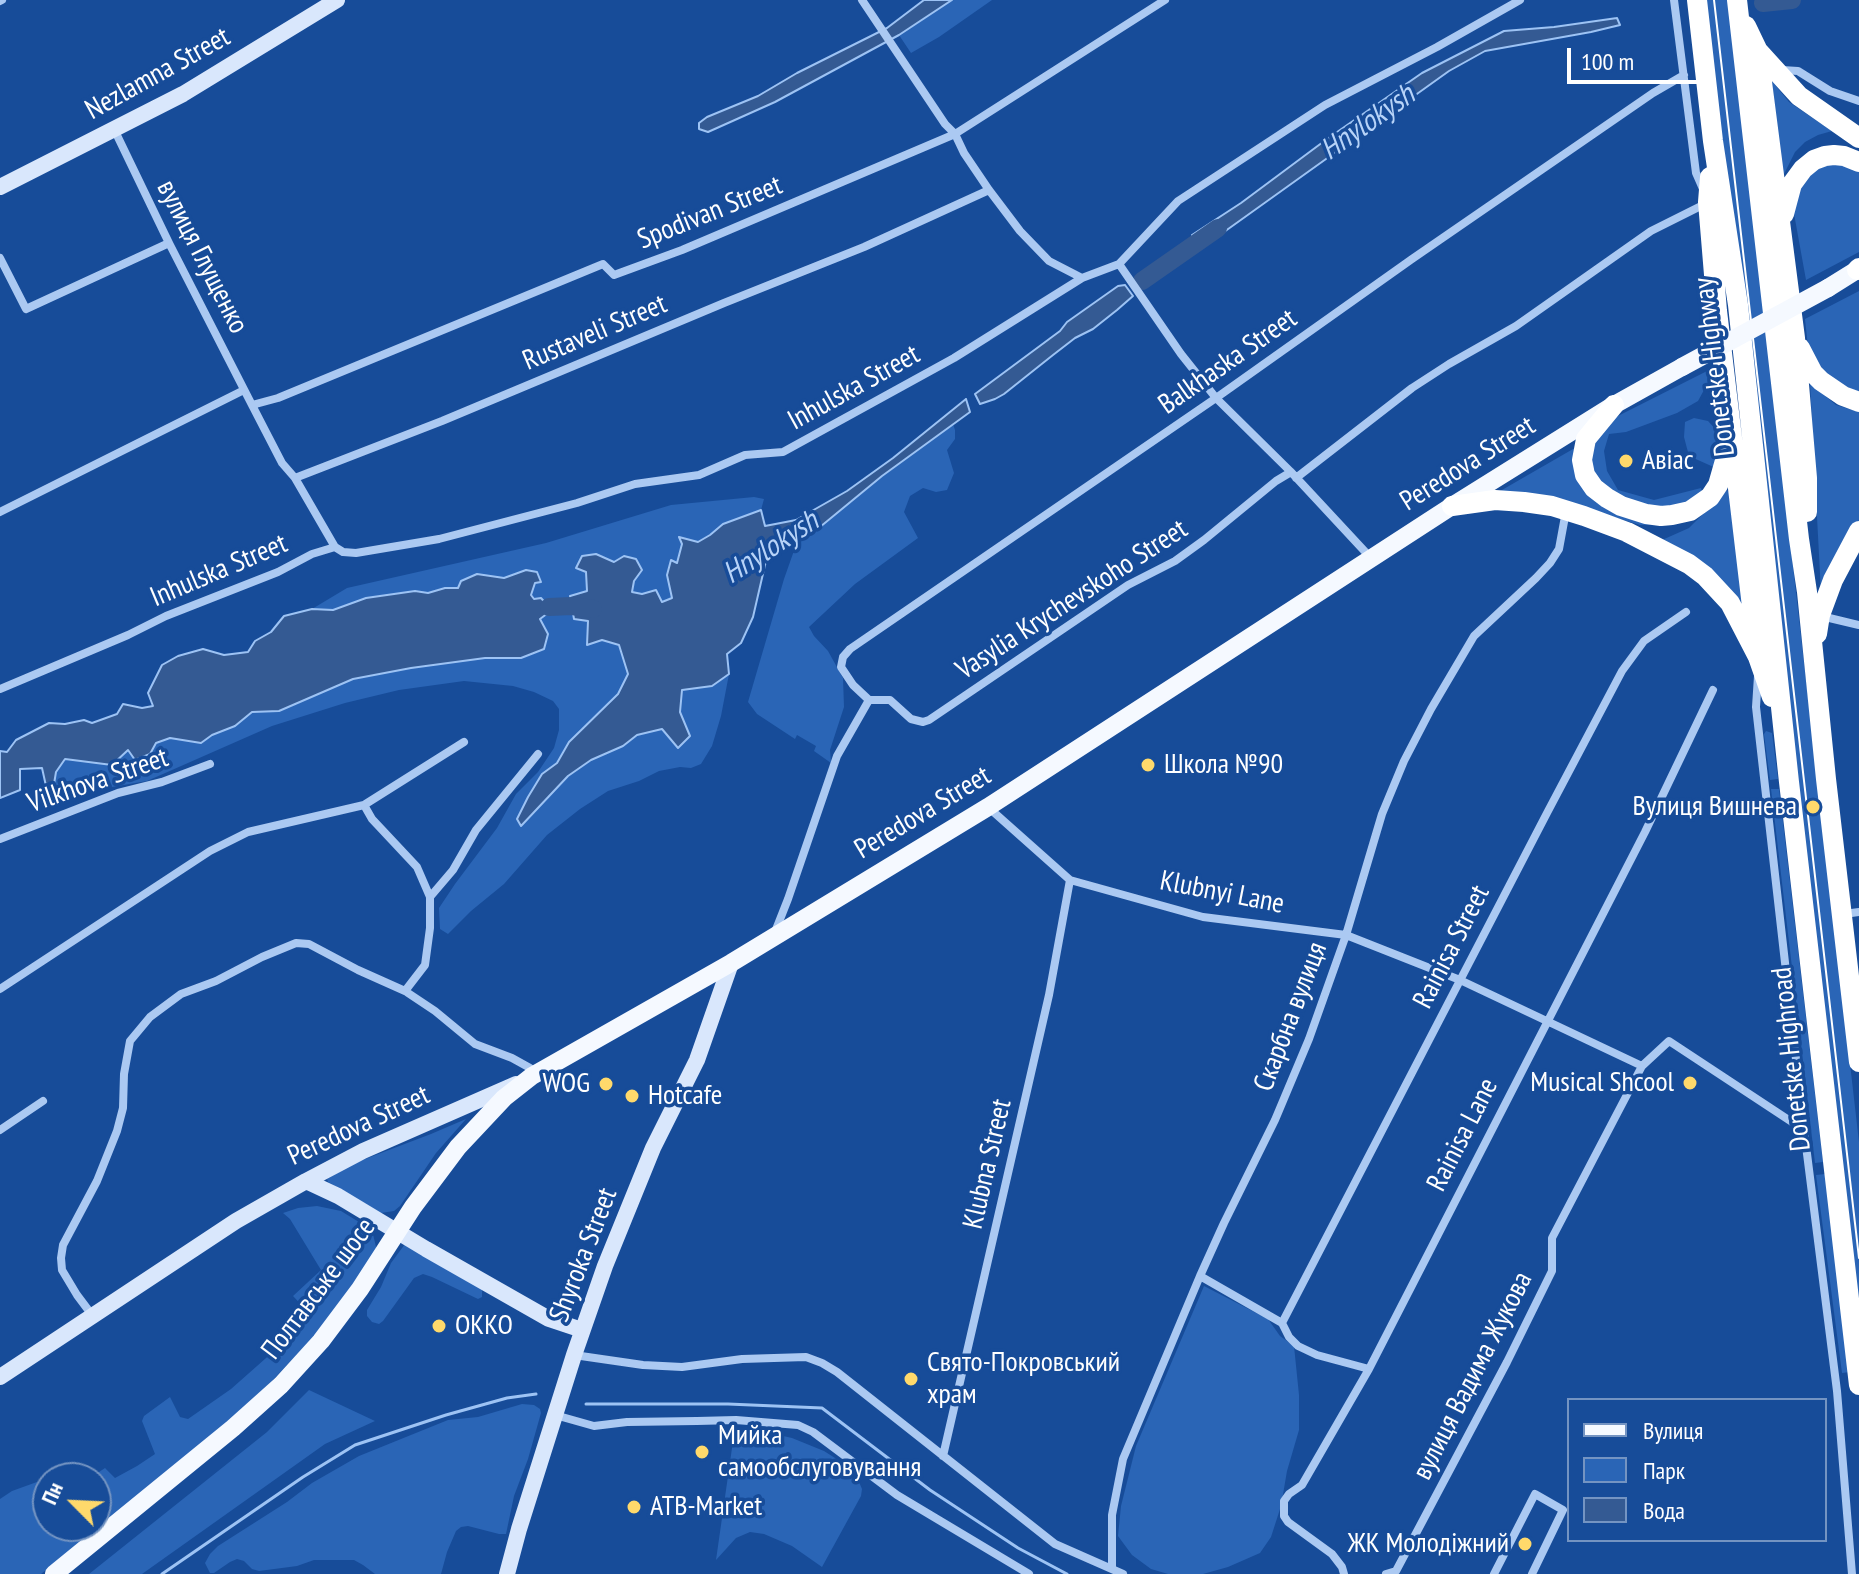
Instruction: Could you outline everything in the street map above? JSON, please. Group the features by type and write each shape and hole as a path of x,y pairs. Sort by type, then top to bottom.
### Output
{"highway":[{"name":"Donetske Highway","path":"1697,0 1713,141 1738,305 1783,727"},
{"path":"1738,6 1758,51 1773,70 1799,96 1859,138"},
{"path":"1738,6 1826,779 1851,913 1859,1062"},
{"path":"1758,51 1795,338 1807,478 1807,592"},
{"path":"1713,141 1708,202 1731,439 1758,657"},
{"path":"1781,229 1792,184 1803,169 1825,156 1844,156 1859,162"},
{"path":"1795,338 1808,365 1821,381 1832,390 1859,402"},
{"path":"1614,405 1586,439 1583,468 1588,481 1607,498 1646,514 1681,514 1710,497 1724,471 1731,439"},
{"path":"1452,506 1495,500 1566,510 1627,532 1672,554 1705,576 1730,603 1758,657 1783,727"},
{"path":"1814,658 1820,615 1833,580 1859,531"},
{"path":"1754,621 1764,543"},
{"name":"Donetske Highroad","path":"1783,727 1859,1387"}],"main road":[{"name":"Peredova Street","path":"532,1076 731,963 988,807 1452,506 1614,405 1859,269"},
{"name":"Полтавське шосе","path":"54,1574 281,1385 321,1341 360,1289 420,1196 458,1147 504,1098 532,1076"}],"street":[{"name":"Nezlamna Street","path":"0,187 183,94 337,0"},
{"path":"862,0 945,124 955,134 989,190 1020,231 1049,261 1082,278"},
{"name":"Spodivan Street","path":"252,405 278,398 603,264 614,275 682,250 955,134 1165,0"},
{"name":"Inhulska Street","path":"0,689 166,616 278,572 312,554 335,547 343,552 356,553 439,539 577,503 635,484 699,475 745,455 783,452 954,358 1082,278 1119,264 1178,201 1325,105 1520,0"},
{"path":"1674,0 1696,173 1708,202"},
{"path":"1773,70 1798,71 1830,91 1859,101"},
{"name":"Balkhaska Street","path":"869,700 853,685 841,667 846,653 1412,259 1653,93 1684,75"},
{"name":"вулиця Глущенко","path":"114,129 252,405"},
{"name":"Rustaveli Street","path":"295,478 442,421 864,247 989,190"},
{"name":"Vasylia Krychevskoho Street","path":"869,700 890,700 911,719 929,720 1128,585 1175,561 1276,481 1293,475 1424,380 1516,326 1651,231 1708,202"},
{"path":"0,258 26,309 169,243"},
{"path":"1119,264 1181,354 1216,398 1371,559"},
{"path":"0,512 244,390"},
{"path":"252,405 282,463 295,478 335,547"},
{"name":"Скарбна вулиця","path":"1112,1569 1112,1515 1123,1459 1200,1276 1275,1120 1309,1039 1346,935 1382,814 1431,709 1474,636 1536,578 1559,549 1566,510"},
{"name":"Rainisa Street","path":"1282,1323 1622,671 1644,641 1686,612"},
{"path":"1820,615 1859,625"},
{"path":"1758,657 1756,707 1837,1391 1852,1574"},
{"name":"Rainisa Lane","path":"1344,1574 1332,1554 1288,1522 1284,1516 1284,1501 1302,1485 1369,1369 1645,832 1713,690"},
{"path":"773,936 837,756 869,700"},
{"path":"0,989 210,851 248,832 364,805 464,742"},
{"path":"430,897 453,870 476,830 538,754"},
{"name":"Vilkhova Street","path":"0,839 118,793 162,782 210,764"},
{"path":"364,805 372,819 417,867 430,897 425,965 405,991"},
{"name":"Klubnyi Lane","path":"988,807 1070,880 1203,917 1346,935 1460,980 1642,1066"},
{"name":"Klubna Street","path":"943,1456 1049,995 1070,880"},
{"path":"92,1315 62,1270 63,1245 97,1181 117,1131 123,1108 124,1074 130,1041 150,1017 181,994 296,943 309,944 405,991 475,1044 530,1068 532,1076"},
{"name":"Shyroka Street","path":"507,1574 574,1355 605,1266 653,1148 697,1060 731,963"},
{"name":"вулиця Вадима Жукова","path":"1386,1574 1396,1571 1507,1362 1552,1271 1552,1238 1642,1066 1669,1041 1804,1130"},
{"name":"Peredova Street","path":"0,1377 236,1221 306,1181 363,1151 532,1076"},
{"path":"0,1130 43,1101"},
{"path":"306,1181 338,1196 549,1319 582,1330"},
{"path":"1200,1276 1282,1323 1298,1346 1317,1355 1369,1369"},
{"path":"574,1355 682,1367 742,1359 806,1357 822,1363 1055,1544 1123,1574"},
{"path":"1837,1391 1859,1387"},
{"path":"555,1415 594,1426 710,1420 798,1425 813,1432 897,1495 1029,1574"},
{"path":"1494,1574 1535,1494 1563,1510 1532,1574"}],"green space":[{"path":"952,0 992,0 911,53 899,35"},
{"path":"1706,0 1728,0 1859,1142 1859,1319"},
{"path":"1772,81 1789,102 1832,131 1805,142 1795,152 1782,178"},
{"path":"1821,162 1859,167 1859,252 1806,280 1793,208 1796,192"},
{"path":"1859,291 1859,399 1832,386 1808,347 1805,319"},
{"path":"1713,368 1698,401 1677,413 1626,432 1609,434 1604,451 1607,471 1618,490 1654,500 1701,488 1703,495 1672,510 1624,500 1594,477 1588,450 1612,419"},
{"path":"1810,383 1836,405 1859,412 1859,523 1821,593"},
{"path":"1694,418 1708,421 1718,432 1721,448 1718,469 1689,456 1684,437 1685,422"},
{"path":"953,424 955,439 947,450 954,473 947,490 936,492 923,488 910,496 904,512 918,538 855,584 809,627 828,651 843,678 844,707 830,750 831,763 814,751 816,746 797,735 795,739 757,714 748,702 796,545 795,538 820,527"},
{"path":"1580,445 1578,466 1662,524 1640,525 1564,502 1495,494"},
{"path":"1727,490 1744,614 1662,540 1689,528"},
{"path":"754,497 764,499 761,510 723,524 698,542 682,544 677,564 671,561 667,575 672,598 662,603 642,594 631,593 634,581 624,556 614,562 596,554 586,571 587,591 570,596 574,618 588,620 602,640 619,645 628,674 618,694 569,742 557,764 542,774 517,819 522,825 568,776 637,735 662,729 678,748 690,736 680,712 682,690 712,686 729,674 712,746 701,764 659,771 608,791 580,809 547,835 504,884 448,934 440,929 439,908 497,828 516,794 538,772 554,748 559,730 559,709 553,701 534,692 513,686 464,681 399,690 272,726 147,781 71,794 54,784 56,772 64,759 112,765 128,750 135,760 156,743 171,738 201,743 235,726 252,712 279,711 353,679 485,658 521,658 540,619 531,595 535,582 526,570 504,578 477,574 458,588 366,598 333,610 312,609 347,588 546,543 671,505"},
{"path":"1766,731 1772,733 1778,779 1770,780"},
{"path":"1771,789 1779,789 1823,1162 1815,1163"},
{"path":"466,1119 436,1153 394,1211 381,1213 328,1182 327,1179 352,1164"},
{"path":"1825,1174 1850,1372 1842,1373 1816,1175"},
{"path":"317,1206 341,1211 372,1230 377,1251 314,1336 271,1382 225,1424 112,1516 112,1475 115,1478 155,1454 142,1421 144,1416 170,1397 180,1417 188,1419 231,1389 311,1315 293,1296 321,1270 290,1219 283,1213"},
{"path":"405,1244 482,1287 482,1297 478,1299 423,1274 414,1278 383,1321 379,1324 372,1322 367,1310 391,1263"},
{"path":"1204,1286 1268,1319 1280,1336 1294,1346 1299,1430 1281,1506 1271,1537 1260,1553 1203,1574 1168,1574 1151,1569 1132,1555 1118,1536 1121,1506 1136,1446"},
{"path":"309,1390 375,1421 325,1444 142,1574 89,1574 267,1432"},
{"path":"522,1404 534,1405 541,1413 514,1496 506,1534 461,1527 456,1531 447,1552 441,1574 375,1574 354,1560 314,1560 297,1566 259,1571 237,1559 210,1573 205,1563 218,1546 312,1483 359,1456 448,1420 478,1417"},
{"path":"770,1433 824,1451 859,1482 862,1489 822,1567 792,1546 764,1534 750,1532 736,1538 716,1560 734,1434"},
{"path":"32,1484 32,1542 80,1542 41,1574 0,1574 0,1499"}],"water":[{"path":"924,0 952,0 899,35 775,102 708,132 699,129 699,123 707,117 758,96 887,28"},
{"path":"1617,18 1620,25 1485,51 1449,71 1203,247 1192,235 1422,73 1504,31"},
{"path":"1125,285 1133,296 1117,310 1093,329 1075,338 1004,394 980,404 975,394 1060,331 1067,322 1118,286"},
{"path":"966,399 970,412 882,476 820,527 768,552 753,617 741,643 727,654 729,674 712,686 682,690 680,712 690,736 678,748 662,729 637,735 568,776 521,826 517,819 542,774 557,763 569,742 618,694 628,674 619,645 602,640 587,645 588,621 574,619 570,596 587,591 586,572 576,568 582,556 596,554 614,562 624,556 636,559 642,570 634,581 632,592 642,594 656,590 662,602 672,598 667,575 671,560 677,563 682,544 679,537 698,542 723,524 761,510 765,526 796,520 847,491"},
{"path":"526,570 537,572 541,582 535,583 531,595 534,599 541,598 549,607 548,613 540,619 548,634 544,649 521,658 485,658 353,679 279,711 252,712 235,726 201,743 170,738 156,743 150,754 135,760 128,750 112,765 65,759 56,772 54,784 46,786 42,768 20,769 20,790 0,798 0,751 7,752 16,740 49,723 84,720 92,723 117,714 123,704 142,708 153,706 148,693 162,665 178,656 203,649 224,655 248,652 255,641 271,632 284,616 312,609 333,610 366,598 458,588 461,581 477,574 504,578"}],"waterway":[{"name":"Hnylokysh","path":"1763,3 1792,0"},
{"name":"Hnylokysh","path":"1142,281 1218,228"},
{"name":"Hnylokysh","path":"549,607 593,609"},
{"path":"162,1574 355,1445 446,1415 507,1398 536,1394"},
{"path":"586,1404 728,1404 822,1408 930,1490 1018,1548 1067,1574"}],"tram line":[{"path":"1714,0 1859,1258"}],"place":[{"name":"Авіас","path":"1626,461"},
{"name":"Школа №90","path":"1148,765"},
{"name":"Вулиця Вишнева","path":"1813,807"},
{"name":"Musical Shcool","path":"1690,1083"},
{"name":"WOG","path":"606,1084"},
{"name":"Hotcafe","path":"632,1096"},
{"name":"OKKO","path":"439,1326"},
{"name":"Свято-Покровський храм","path":"911,1379"},
{"name":"Мийка самообслуговування","path":"702,1452"},
{"name":"ATB-Market","path":"634,1507"},
{"name":"ЖК Молодіжний","path":"1525,1544"}]}
